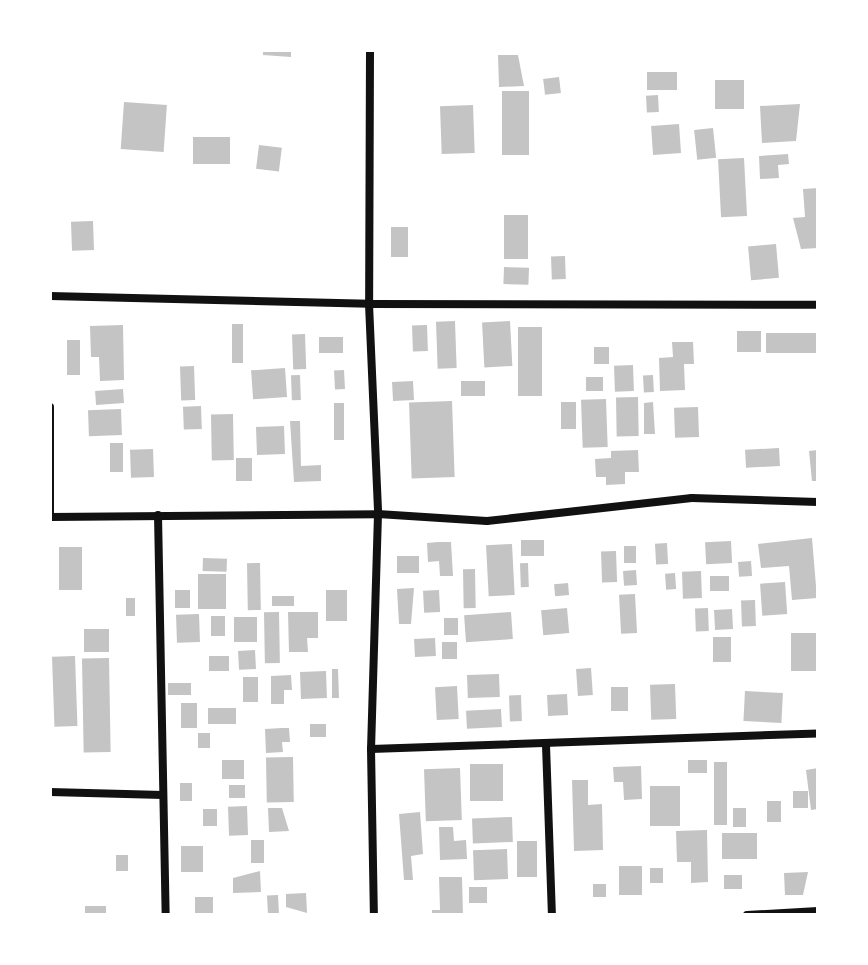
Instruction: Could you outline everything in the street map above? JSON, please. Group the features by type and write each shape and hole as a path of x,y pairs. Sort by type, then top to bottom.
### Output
{"street":[{"path":"370,50 369,304 378,514 371,749 374,915"},
{"path":"50,296 369,304 818,305"},
{"path":"50,407 50,517 378,514 487,521 692,498 818,502"},
{"path":"158,515 166,915"},
{"path":"371,749 818,733"},
{"path":"546,745 552,915"},
{"path":"50,792 163,795"},
{"path":"747,915 818,911"}],"building":[{"path":"263,50 291,50 291,57 263,55"},
{"path":"498,55 518,55 524,86 499,87"},
{"path":"647,72 677,72 677,90 647,90"},
{"path":"559,77 561,93 545,95 543,79"},
{"path":"715,80 744,80 744,109 715,109"},
{"path":"502,91 529,91 529,155 502,155"},
{"path":"658,95 659,112 647,113 646,96"},
{"path":"124,102 167,105 164,152 121,149"},
{"path":"800,104 796,141 762,143 760,106"},
{"path":"473,105 475,153 442,154 440,106"},
{"path":"679,124 681,153 653,155 651,126"},
{"path":"713,128 716,158 697,160 694,130"},
{"path":"193,137 230,137 230,164 193,164"},
{"path":"259,145 282,148 279,172 256,169"},
{"path":"788,154 789,164 778,165 779,178 760,179 759,156"},
{"path":"744,158 747,216 721,217 718,159"},
{"path":"818,188 818,248 801,249 793,218 805,217 803,189"},
{"path":"504,215 528,215 528,259 504,259"},
{"path":"93,221 94,250 72,251 71,222"},
{"path":"391,227 408,227 408,257 391,257"},
{"path":"776,244 779,278 751,280 748,246"},
{"path":"551,256 565,256 566,279 552,279"},
{"path":"504,267 529,268 528,285 503,284"},
{"path":"455,321 457,368 438,369 436,322"},
{"path":"510,321 512,366 484,367 482,322"},
{"path":"232,324 243,324 243,363 232,363"},
{"path":"123,325 124,380 100,381 99,357 91,357 90,326"},
{"path":"427,325 428,351 413,352 412,326"},
{"path":"518,327 542,327 542,396 518,396"},
{"path":"737,331 761,331 761,352 737,352"},
{"path":"766,333 818,333 818,353 766,353"},
{"path":"292,334 305,334 306,369 293,369"},
{"path":"319,337 343,337 343,353 319,353"},
{"path":"67,340 80,340 80,375 67,375"},
{"path":"672,342 693,342 694,364 684,364 685,390 660,391 659,358 673,357"},
{"path":"594,347 609,347 609,364 594,364"},
{"path":"633,365 634,391 615,392 614,366"},
{"path":"180,366 194,366 195,400 181,400"},
{"path":"285,368 287,397 253,399 251,370"},
{"path":"344,370 345,389 335,389 334,371"},
{"path":"291,375 300,375 301,400 292,400"},
{"path":"653,375 654,392 644,393 643,376"},
{"path":"586,377 603,377 603,391 586,391"},
{"path":"413,381 414,400 393,401 392,382"},
{"path":"461,381 485,381 485,396 461,396"},
{"path":"123,389 124,403 96,405 95,391"},
{"path":"616,397 638,397 639,436 617,436"},
{"path":"606,399 608,447 583,448 581,400"},
{"path":"452,401 455,477 412,478 409,403"},
{"path":"561,402 576,402 576,429 561,429"},
{"path":"653,402 655,434 644,434 644,403"},
{"path":"334,403 344,403 344,440 334,440"},
{"path":"201,406 202,429 184,430 183,407"},
{"path":"698,407 699,437 675,438 674,408"},
{"path":"121,409 122,435 89,436 88,410"},
{"path":"211,414 233,414 234,460 212,460"},
{"path":"290,421 300,421 301,466 321,465 321,481 294,482"},
{"path":"284,426 285,454 257,455 256,427"},
{"path":"110,443 123,443 123,472 110,472"},
{"path":"779,448 780,466 746,468 745,450"},
{"path":"153,449 154,477 131,478 130,450"},
{"path":"638,450 639,472 625,472 625,484 606,485 606,477 596,477 595,459 611,458 611,451"},
{"path":"818,450 818,481 812,481 809,451"},
{"path":"236,458 252,458 252,481 236,481"},
{"path":"812,538 817,598 792,600 789,566 761,568 758,544"},
{"path":"521,540 544,540 544,556 521,556"},
{"path":"731,541 732,563 706,564 705,542"},
{"path":"451,542 453,576 440,576 439,561 428,562 427,543"},
{"path":"667,543 668,564 656,565 655,544"},
{"path":"512,544 515,595 489,596 486,545"},
{"path":"624,546 636,546 636,563 624,563"},
{"path":"59,547 82,547 82,590 59,590"},
{"path":"616,551 617,582 602,583 601,552"},
{"path":"397,556 419,556 419,573 397,573"},
{"path":"203,558 227,559 227,572 203,571"},
{"path":"751,561 752,576 739,577 738,562"},
{"path":"247,563 260,563 261,610 248,610"},
{"path":"520,563 528,563 529,587 521,587"},
{"path":"463,569 475,569 476,608 464,608"},
{"path":"636,570 637,585 624,586 623,571"},
{"path":"701,571 702,598 683,599 682,572"},
{"path":"675,573 676,589 666,590 665,574"},
{"path":"198,574 226,574 226,609 198,609"},
{"path":"710,576 729,576 729,591 710,591"},
{"path":"785,582 787,614 762,616 760,584"},
{"path":"568,583 569,595 555,596 554,584"},
{"path":"414,588 411,624 399,624 397,589"},
{"path":"175,590 190,590 190,608 175,608"},
{"path":"326,590 347,590 347,621 326,621"},
{"path":"439,590 440,612 424,613 423,591"},
{"path":"635,594 637,633 621,634 619,595"},
{"path":"272,596 294,596 294,606 272,606"},
{"path":"126,598 135,598 135,616 126,616"},
{"path":"741,600 755,600 756,626 742,626"},
{"path":"567,608 569,633 543,635 541,610"},
{"path":"695,608 708,608 709,631 696,631"},
{"path":"732,609 733,629 715,630 714,610"},
{"path":"264,612 279,612 280,663 265,663"},
{"path":"288,612 318,612 318,638 307,638 308,652 289,652"},
{"path":"511,612 513,639 466,642 464,615"},
{"path":"199,614 200,642 177,643 176,615"},
{"path":"211,616 225,616 225,636 211,636"},
{"path":"234,617 257,617 257,642 234,642"},
{"path":"444,618 458,618 458,635 444,635"},
{"path":"84,629 109,629 109,652 84,652"},
{"path":"791,633 818,633 818,671 791,671"},
{"path":"713,637 731,637 731,662 713,662"},
{"path":"435,638 436,656 415,657 414,639"},
{"path":"442,642 457,642 457,659 442,659"},
{"path":"255,650 256,669 239,670 238,651"},
{"path":"75,656 77,726 54,727 52,657"},
{"path":"209,656 229,656 229,671 209,671"},
{"path":"82,658 109,658 111,752 84,752"},
{"path":"591,668 593,695 578,696 576,669"},
{"path":"332,669 338,669 339,698 332,698"},
{"path":"326,671 327,698 301,699 300,672"},
{"path":"499,674 500,697 468,698 467,675"},
{"path":"291,675 292,690 284,690 284,704 271,704 271,676"},
{"path":"243,677 258,677 258,702 243,702"},
{"path":"168,683 191,683 191,695 168,695"},
{"path":"675,684 676,719 651,720 650,685"},
{"path":"457,686 459,719 437,720 435,687"},
{"path":"611,687 628,687 628,711 611,711"},
{"path":"745,691 783,693 781,723 743,721"},
{"path":"567,694 568,715 548,716 547,695"},
{"path":"509,695 521,695 522,721 510,721"},
{"path":"181,703 197,703 197,728 181,728"},
{"path":"208,708 236,708 236,724 208,724"},
{"path":"501,709 502,727 467,729 466,711"},
{"path":"310,724 326,724 326,737 310,737"},
{"path":"289,728 290,742 282,742 283,752 266,753 265,729"},
{"path":"198,733 210,733 210,748 198,748"},
{"path":"266,757 293,757 294,802 267,802"},
{"path":"222,760 244,760 244,779 222,779"},
{"path":"688,760 707,760 707,773 688,773"},
{"path":"714,762 727,762 727,825 714,825"},
{"path":"470,764 503,764 503,801 470,801"},
{"path":"641,766 642,799 624,800 623,782 614,782 613,767"},
{"path":"460,768 462,820 426,821 424,769"},
{"path":"818,768 818,809 811,810 806,770"},
{"path":"572,780 588,780 588,805 602,804 603,850 574,851"},
{"path":"180,783 192,783 192,801 180,801"},
{"path":"229,785 245,785 245,798 229,798"},
{"path":"650,786 680,786 680,826 650,826"},
{"path":"793,791 808,791 808,808 793,808"},
{"path":"767,801 781,801 781,822 767,822"},
{"path":"247,806 248,835 229,836 228,807"},
{"path":"268,808 282,808 289,831 269,832"},
{"path":"733,808 746,808 746,827 733,827"},
{"path":"203,809 217,809 217,826 203,826"},
{"path":"420,812 423,854 411,856 413,880 404,880 399,814"},
{"path":"512,817 513,842 473,843 472,818"},
{"path":"439,827 453,827 454,841 466,840 467,859 440,860"},
{"path":"707,830 708,882 691,883 691,862 677,862 676,831"},
{"path":"722,833 757,833 757,859 722,859"},
{"path":"251,840 264,840 264,863 251,863"},
{"path":"517,841 537,841 537,877 517,877"},
{"path":"181,846 203,846 203,872 181,872"},
{"path":"507,849 508,879 474,880 473,850"},
{"path":"116,855 128,855 128,871 116,871"},
{"path":"619,866 642,866 642,895 619,895"},
{"path":"650,868 663,868 663,883 650,883"},
{"path":"260,871 261,892 233,893 233,878"},
{"path":"808,872 803,895 785,895 784,873"},
{"path":"724,875 742,875 742,889 724,889"},
{"path":"439,877 462,877 463,915 432,915 432,910 440,910"},
{"path":"593,884 606,884 606,897 593,897"},
{"path":"469,887 487,887 487,903 469,903"},
{"path":"306,893 307,913 286,907 286,894"},
{"path":"278,895 279,915 268,915 267,896"},
{"path":"195,897 213,897 213,915 195,915"},
{"path":"85,906 106,906 106,915 85,915"}]}
